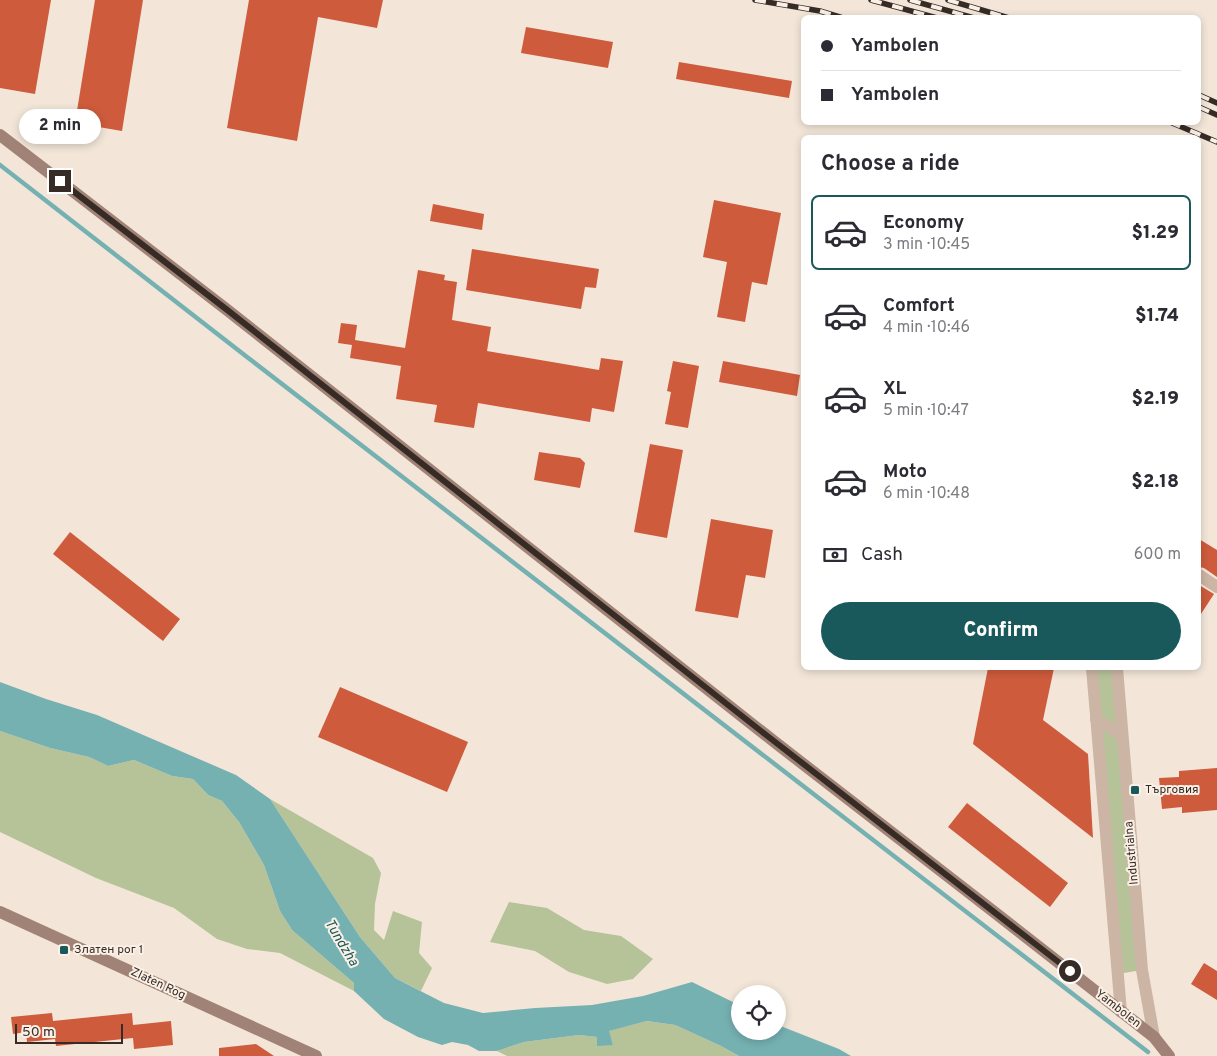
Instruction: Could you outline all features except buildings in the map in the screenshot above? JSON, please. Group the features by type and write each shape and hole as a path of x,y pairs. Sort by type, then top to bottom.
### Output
{"main road":[{"name":"Yambolen","path":"0,135 226,309 769,737 1154,1037 1169,1056"},
{"name":"Zlaten Rog","path":"0,912 316,1056"},
{"path":"1154,1037 1158,1056"}],"street":[{"path":"1201,576 1217,587"},
{"name":"Industrialna","path":"1092,670 1121,1012"},
{"name":"Industrialna","path":"1117,670 1142,970 1154,1037"},
{"path":"1096,719 1122,735"}],"green space":[{"path":"1092,670 1117,670 1142,970 1118,974"},
{"path":"0,731 50,748 89,757 108,766 134,760 172,776 193,779 208,795 222,801 239,822 264,865 280,911 292,930 354,983 354,991 280,953 247,949 217,939 174,908 96,878 0,832"},
{"path":"270,799 373,858 381,873 375,904 374,930 384,940 393,911 422,922 419,953 432,968 421,991 395,978 360,937"},
{"path":"509,902 547,908 584,930 621,936 653,959 633,979 607,984 569,972 535,951 490,942"},
{"path":"647,1021 675,1025 739,1056 507,1056 497,1051 524,1042 579,1035 598,1037 597,1045 613,1045 608,1031"}],"water":[{"name":"Tundzha","path":"0,682 97,715 236,775 270,799 360,937 395,978 444,1003 483,1013 592,1005 643,996 692,982 731,1001 731,1040 786,1040 786,1028 839,1049 851,1056 739,1056 675,1025 647,1021 609,1031 613,1045 597,1046 597,1037 579,1035 524,1042 497,1051 479,1051 468,1045 452,1042 442,1045 418,1037 384,1019 354,991 354,983 292,930 280,911 264,865 239,822 222,801 208,795 193,779 172,776 134,760 108,766 89,757 50,748 0,731"}],"waterway":[{"path":"0,165 1148,1052"}],"railway":[{"path":"755,0 833,15"},
{"path":"871,0 926,15"},
{"path":"910,0 963,15"},
{"path":"948,0 999,15"},
{"path":"1201,96 1217,103"},
{"path":"1201,108 1217,115"},
{"path":"1177,125 1201,135"},
{"path":"1201,135 1217,142"}],"place":[{"name":"Търговия","path":"1135,790"},
{"name":"Златен рог 1","path":"64,950"}],"route":[{"path":"60,181 1070,971"}]}
